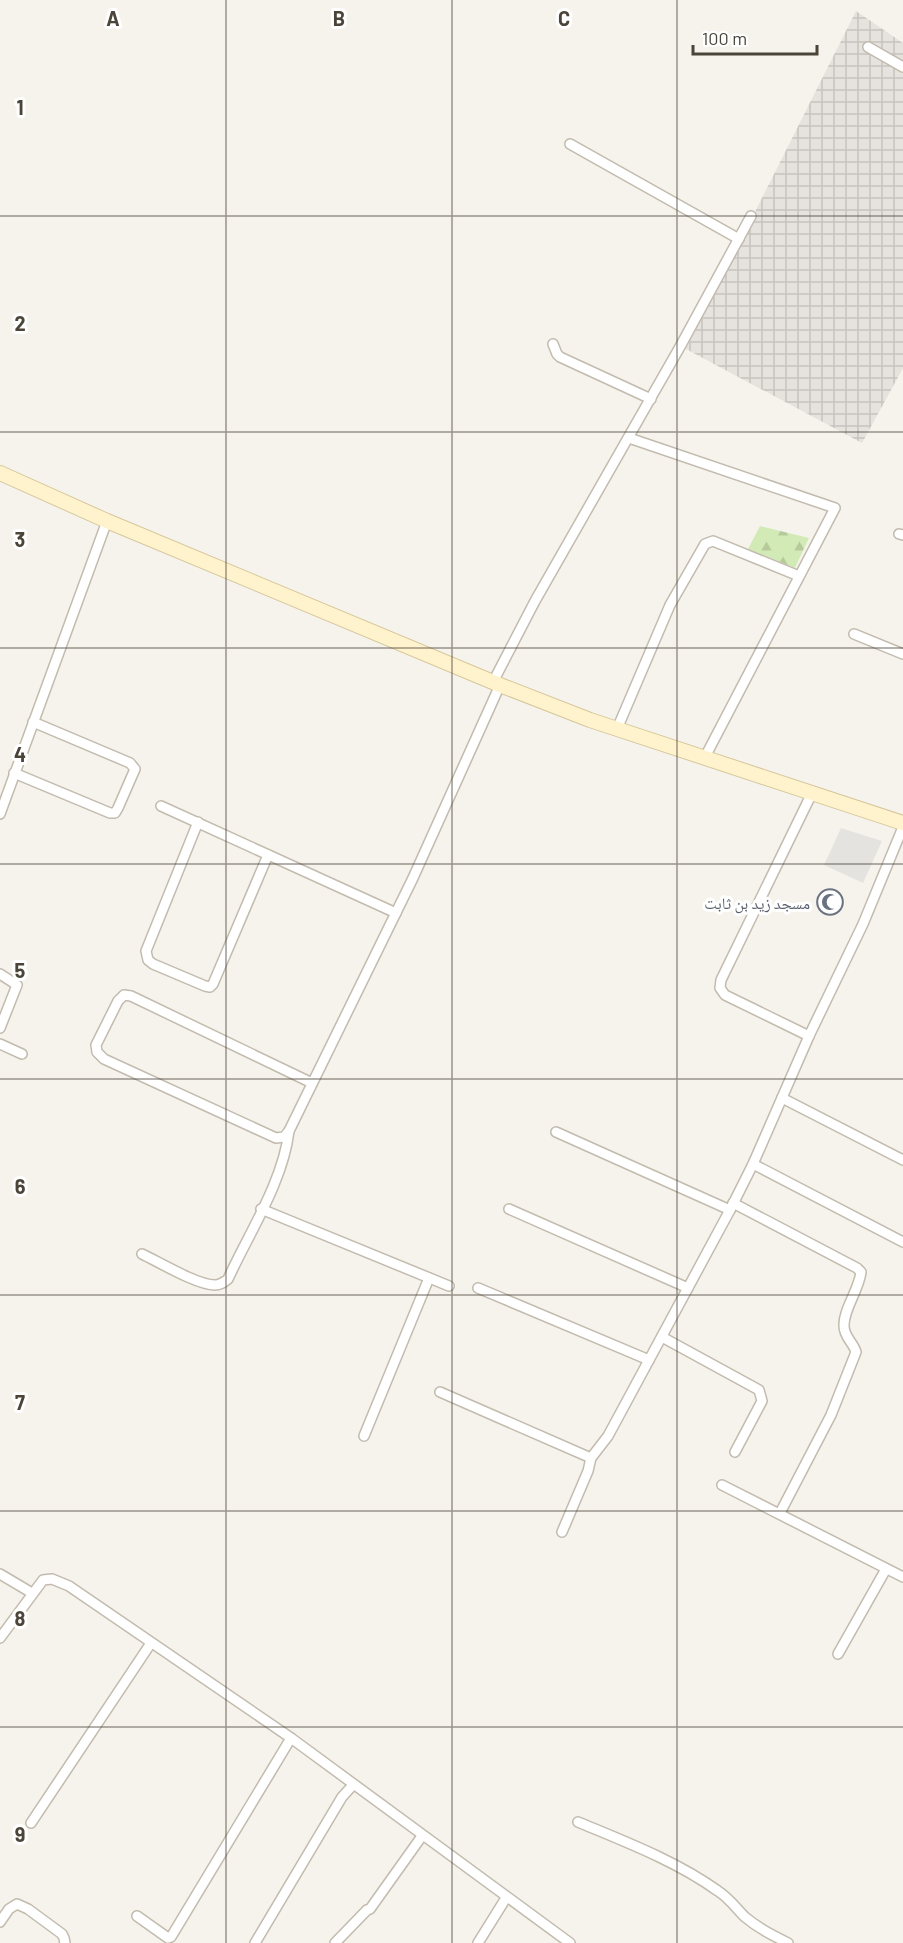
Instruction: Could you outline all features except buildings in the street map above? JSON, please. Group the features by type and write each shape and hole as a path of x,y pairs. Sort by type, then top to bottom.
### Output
{"main road":[{"path":"0,473 107,521 496,684 617,729 903,825"}],"street":[{"path":"868,47 903,67"},
{"path":"570,144 739,239"},
{"path":"312,1083 131,996 124,995 117,1001 96,1045 97,1052 104,1059 276,1138 284,1137 289,1131 396,913 496,684 535,601 651,399 751,216"},
{"path":"553,344 556,354 560,357 651,399"},
{"path":"628,438 835,508 704,759"},
{"path":"0,814 107,521"},
{"path":"617,729 670,605 705,544 713,541 799,576"},
{"path":"854,634 903,654"},
{"path":"14,773 110,813 115,813 135,770 130,763 33,722"},
{"path":"809,1036 725,995 720,988 721,980 812,793"},
{"path":"161,806 396,913"},
{"path":"198,822 146,951 148,960 153,964 205,987 210,987 268,855"},
{"path":"562,1532 588,1472 591,1458 608,1436 662,1338 753,1164 809,1036 863,924 903,825"},
{"path":"0,974 17,984 0,1029"},
{"path":"0,1044 22,1054"},
{"path":"782,1098 903,1160"},
{"path":"142,1254 210,1284 223,1283 228,1279 284,1158 289,1131"},
{"path":"556,1132 731,1206 861,1272 860,1283 844,1325 845,1334 855,1347 854,1358 831,1415 780,1513"},
{"path":"753,1164 903,1242"},
{"path":"261,1209 449,1286"},
{"path":"509,1209 688,1288"},
{"path":"364,1436 429,1278"},
{"path":"478,1288 649,1360"},
{"path":"662,1338 759,1390 762,1401 735,1452"},
{"path":"440,1392 591,1458"},
{"path":"722,1485 903,1577"},
{"path":"838,1654 886,1569"},
{"path":"0,1574 32,1593"},
{"path":"0,1638 45,1578 60,1582 291,1738 570,1943"},
{"path":"31,1823 151,1643"},
{"path":"137,1916 168,1938 171,1937 291,1738"},
{"path":"255,1943 342,1797 353,1785"},
{"path":"578,1822 646,1851 696,1876 720,1892 761,1929 788,1943"},
{"path":"335,1943 370,1909 422,1836"},
{"path":"478,1943 506,1898"},
{"path":"0,1922 9,1909 17,1904 28,1909 62,1934 65,1943"}],"shaded area":[{"path":"856,11 903,43 903,368 862,443 686,349"},
{"path":"841,828 882,841 863,883 824,865"}],"green space":[{"path":"760,526 809,538 795,568 748,549"}],"place":[{"name":"مسجد زيد بن ثابت","path":"830,902"}]}
